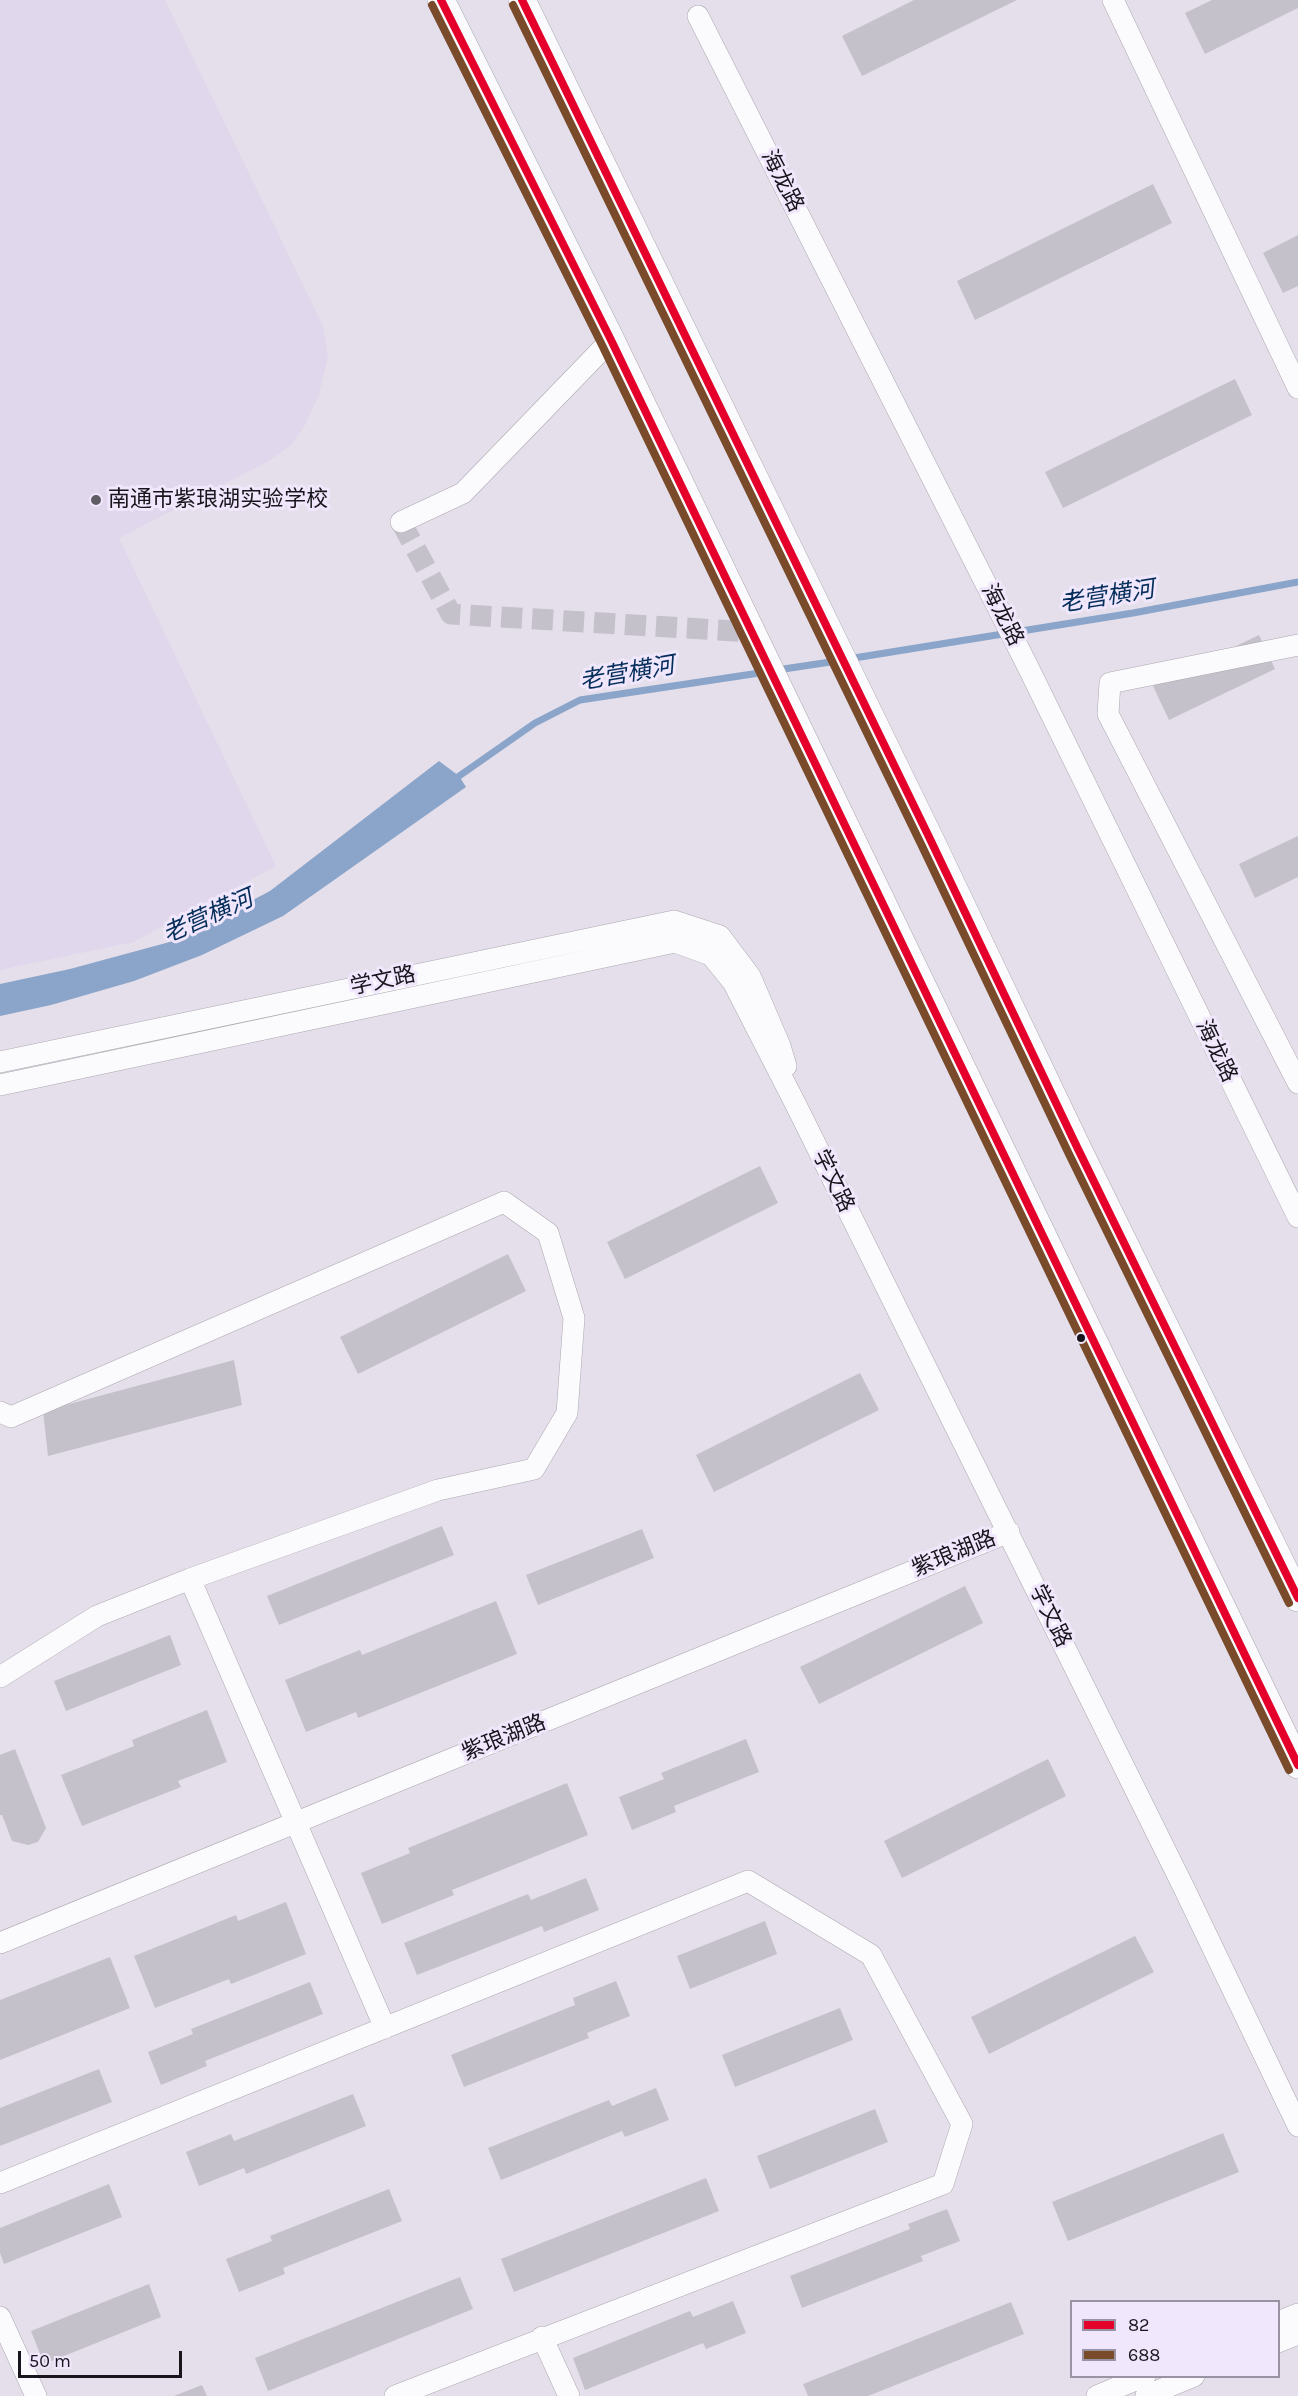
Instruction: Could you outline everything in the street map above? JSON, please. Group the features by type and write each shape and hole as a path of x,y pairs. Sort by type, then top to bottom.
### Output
{"main road":[{"path":"441,0 611,340 1298,1765"},
{"path":"522,0 915,808 1077,1148 1298,1598"}],"street":[{"path":"1113,0 1298,388"},
{"name":"海龙路","path":"698,16 1028,667 1298,1217"},
{"path":"401,522 463,493 611,340"},
{"path":"1298,645 1110,683 1107,714 1298,1083"},
{"name":"学文路","path":"0,1062 674,921 720,936 750,976 780,1046 797,1107"},
{"name":"学文路","path":"0,1085 675,942 711,955 733,982 797,1107 1009,1532 1298,2126"},
{"path":"0,1412 11,1417 504,1202 548,1233 574,1318 567,1413 534,1469 438,1490 190,1579 98,1616 0,1677"},
{"name":"紫琅湖路","path":"0,1943 1009,1532"},
{"path":"190,1579 385,2028"},
{"path":"0,2183 748,1881 871,1955 962,2124 943,2184 542,2337 395,2396"},
{"path":"1280,2321 1298,2314"},
{"path":"0,2317 36,2396"},
{"path":"1280,2341 1298,2334"},
{"path":"542,2337 569,2396"},
{"path":"1097,2396 1140,2378"},
{"path":"1146,2396 1189,2378"}],"shaded area":[{"name":"南通市紫琅湖实验学校","path":"0,0 165,0 323,326 328,356 319,395 304,427 290,446 267,462 119,538 276,866 133,942 0,970"}],"water":[{"path":"439,761 459,776 466,787 283,916 202,955 134,981 51,1005 0,1016 0,984 70,969 177,940 270,891"}],"building":[{"path":"914,0 1017,0 862,76 842,36"},
{"path":"1212,0 1298,0 1298,8 1205,54 1185,13"},
{"path":"1153,184 1172,223 975,320 957,281"},
{"path":"1298,235 1298,286 1283,293 1263,253"},
{"path":"1235,379 1252,415 1063,508 1045,472"},
{"path":"1259,635 1275,669 1169,720 1153,686"},
{"path":"1298,836 1298,877 1255,898 1239,864"},
{"path":"760,1166 778,1203 625,1279 607,1242"},
{"path":"508,1254 526,1291 358,1374 340,1337"},
{"path":"234,1360 242,1405 48,1456 43,1411"},
{"path":"860,1373 879,1410 714,1492 696,1455"},
{"path":"442,1526 454,1555 279,1625 267,1596"},
{"path":"642,1529 654,1558 538,1605 526,1575"},
{"path":"965,1586 983,1623 819,1704 800,1667"},
{"path":"496,1601 517,1654 358,1718 356,1712 306,1732 285,1680 360,1650 362,1655"},
{"path":"170,1635 181,1665 66,1711 54,1681"},
{"path":"207,1710 227,1762 178,1781 181,1787 82,1826 61,1775 134,1746 132,1740"},
{"path":"746,1739 759,1772 674,1806 676,1812 632,1830 619,1797 664,1779 661,1773"},
{"path":"15,1749 46,1828 38,1842 28,1845 12,1841 2,1815 0,1815 0,1755"},
{"path":"1048,1759 1066,1796 902,1878 884,1841"},
{"path":"567,1783 588,1835 452,1890 454,1895 382,1924 361,1873 410,1853 408,1848"},
{"path":"586,1878 599,1910 544,1932 542,1926 417,1975 404,1943 528,1894 531,1900"},
{"path":"286,1902 306,1954 231,1984 229,1979 155,2008 134,1956 236,1915 238,1921"},
{"path":"765,1921 777,1954 690,1989 677,1956"},
{"path":"1135,1936 1154,1972 989,2054 971,2017"},
{"path":"110,1957 130,2008 0,2060 0,2000"},
{"path":"616,1981 630,2016 587,2033 589,2038 464,2087 451,2055 575,2005 573,1998"},
{"path":"310,1982 323,2014 205,2061 207,2066 161,2085 148,2052 193,2034 191,2029"},
{"path":"840,2008 853,2040 735,2087 722,2055"},
{"path":"99,2069 112,2102 0,2146 0,2108"},
{"path":"656,2088 669,2120 625,2137 622,2131 501,2180 488,2148 609,2100 612,2106"},
{"path":"353,2094 366,2126 246,2174 244,2168 199,2186 186,2152 231,2134 234,2141"},
{"path":"875,2109 888,2142 770,2189 757,2156"},
{"path":"1223,2133 1239,2172 1068,2241 1052,2202"},
{"path":"706,2178 719,2211 514,2292 501,2259"},
{"path":"109,2184 122,2217 4,2264 0,2253 0,2228"},
{"path":"389,2189 402,2221 283,2268 285,2274 239,2292 226,2259 272,2241 270,2236"},
{"path":"947,2209 960,2241 921,2256 923,2261 802,2308 790,2276 910,2229 908,2224"},
{"path":"460,2277 473,2309 268,2391 255,2358"},
{"path":"149,2284 161,2317 44,2364 31,2331"},
{"path":"733,2301 746,2333 706,2349 703,2343 585,2390 573,2358 690,2311 693,2317"},
{"path":"1011,2302 1024,2334 868,2396 808,2396 803,2384"},
{"path":"202,2385 207,2396 174,2396"}],"waterway":[{"name":"老营横河","path":"848,659 1133,613 1298,582"},
{"name":"老营横河","path":"777,670 837,661"},
{"name":"老营横河","path":"452,781 535,723 580,700 766,672"}],"tunnel":[{"path":"401,522 451,614 752,632"}],"transit line":[{"name":"82","path":"441,0 611,340 1298,1765"},
{"name":"82","path":"522,0 1298,1598"},
{"name":"688","path":"432,5 602,345 1289,1770"},
{"name":"688","path":"513,5 1289,1603"}],"place":[{"name":"南通市紫琅湖实验学校","path":"96,500"}]}
